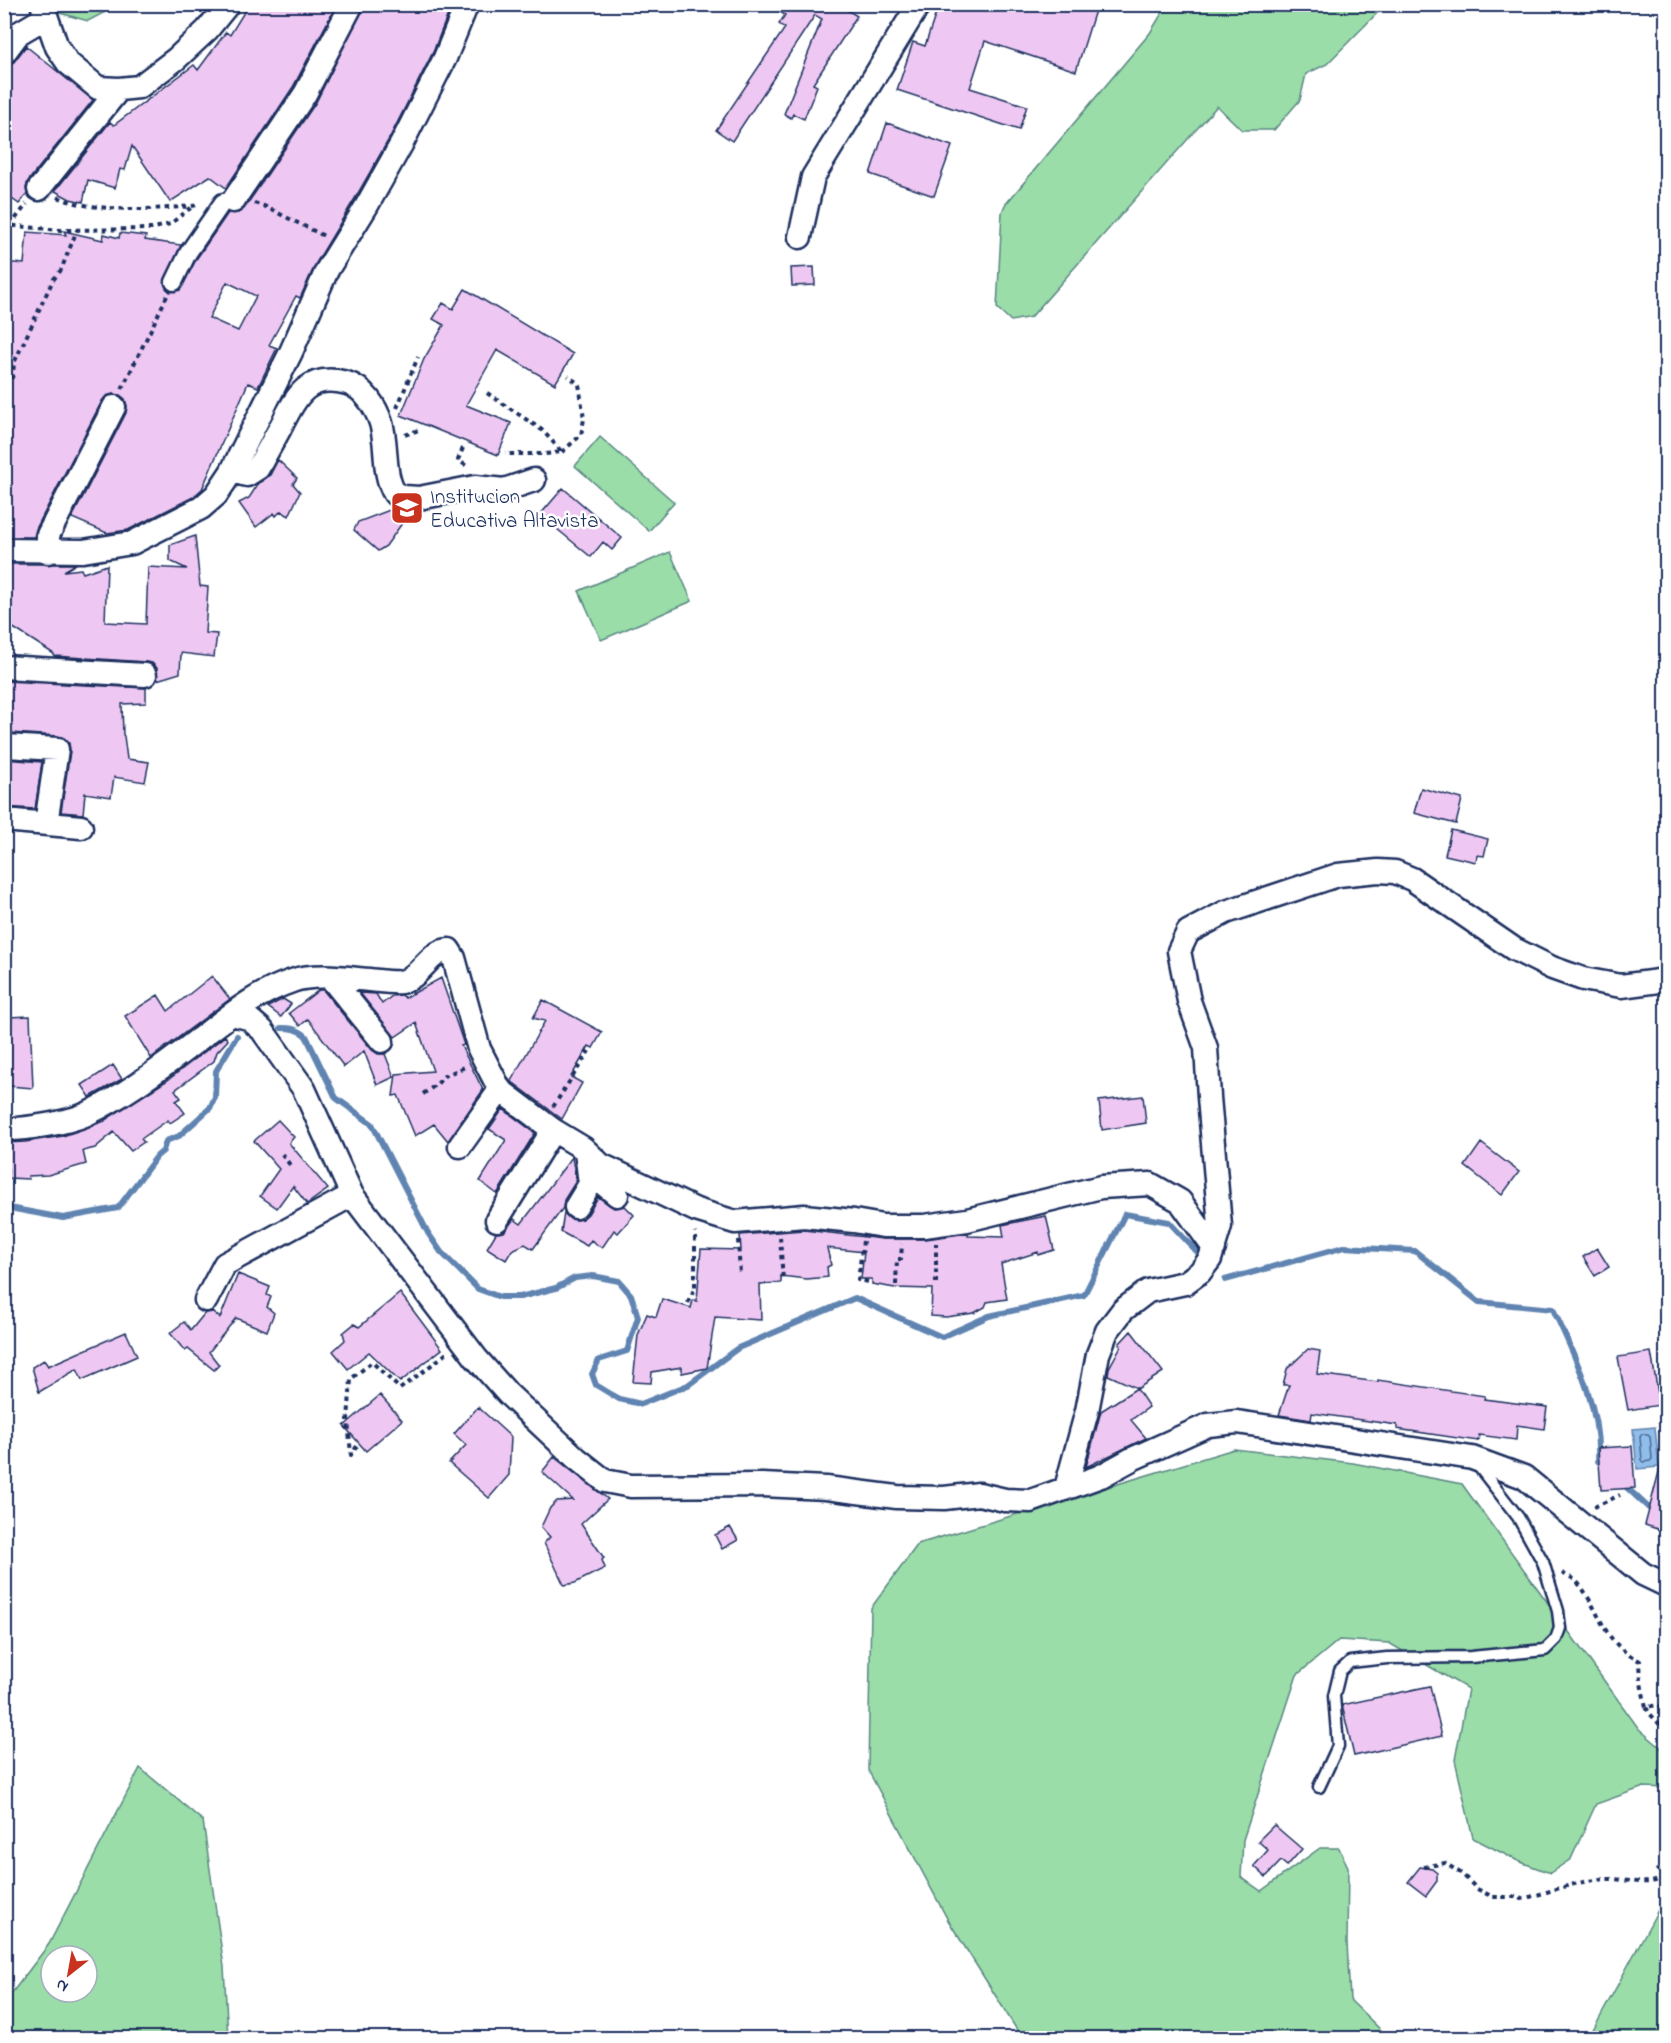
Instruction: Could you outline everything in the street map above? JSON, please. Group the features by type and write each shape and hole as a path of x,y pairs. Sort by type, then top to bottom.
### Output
{"street":[{"path":"4,53 19,33 44,11 57,47 68,63 98,88 139,87 207,30 228,4"},
{"path":"174,282 188,253 305,94 352,4"},
{"path":"4,550 83,551 132,543 201,508 216,495 232,471 291,352 327,270 402,143 445,58 468,4"},
{"path":"800,237 813,177 919,4"},
{"path":"39,189 119,89"},
{"path":"232,471 247,475 258,468 297,396 311,384 329,379 353,385 364,393 372,404 382,426 388,477 395,494 419,498 475,487 504,490 534,480"},
{"path":"48,552 48,535 114,407"},
{"path":"4,667 145,675"},
{"path":"6,746 57,749 46,824"},
{"path":"4,820 81,828"},
{"path":"1066,1488 1087,1411 1098,1354 1107,1331 1123,1310 1148,1291 1185,1283 1200,1272 1210,1259 1220,1226 1206,1048 1189,1000 1179,951 1188,932 1226,912 1338,874 1395,872 1412,879 1514,949 1552,968 1583,979 1621,986 1666,980"},
{"path":"4,1129 21,1130 87,1114 185,1050 258,995 294,980 330,977 404,981 413,976 441,950 449,950 454,958 479,1049 500,1090 548,1126 588,1162 617,1195"},
{"path":"330,977 382,1041"},
{"path":"232,1014 241,1015 256,1023 304,1089 352,1196 462,1341 508,1394 576,1458 605,1480 631,1486 762,1485 826,1488 897,1497 944,1498 979,1494 1005,1500 1031,1501 1101,1476 1132,1459 1208,1425 1237,1422 1472,1458 1524,1477 1643,1574 1666,1585"},
{"path":"460,1146 500,1090"},
{"path":"497,1220 548,1126"},
{"path":"588,1162 601,1165 696,1210 737,1222 804,1216 883,1226 937,1224 977,1218 1101,1187 1150,1184 1180,1201 1214,1248"},
{"path":"576,1207 590,1184 588,1162"},
{"path":"206,1300 225,1264 352,1196"}],"lane":[{"path":"1319,1787 1338,1746 1334,1696 1340,1671 1350,1662 1387,1658 1471,1657 1545,1650 1556,1639 1560,1628 1558,1611 1543,1562 1518,1517 1472,1458"}],"path":[{"path":"7,225 39,189 70,203 102,207 194,206 244,201 264,206 343,245"},
{"path":"7,225 77,230 151,229 170,224 194,206"},
{"path":"4,395 13,375 14,363 53,280 61,270 77,230"},
{"path":"114,407 174,282"},
{"path":"394,414 418,357"},
{"path":"505,454 562,452 581,435 584,419 579,384 568,376"},
{"path":"487,393 542,430 562,452"},
{"path":"423,1094 444,1076 471,1065 479,1049"},
{"path":"548,1126 589,1051"},
{"path":"282,1154 290,1165"},
{"path":"688,1303 695,1287 696,1210"},
{"path":"779,1219 783,1281"},
{"path":"737,1222 740,1275"},
{"path":"865,1222 858,1280 870,1282"},
{"path":"936,1282 937,1224"},
{"path":"896,1285 897,1258 901,1259 904,1226"},
{"path":"357,1446 351,1455 348,1420 351,1378 372,1362 400,1389 462,1341"},
{"path":"1577,1521 1587,1510 1620,1495"},
{"path":"1543,1562 1577,1581 1608,1635 1626,1654 1640,1661 1641,1683 1647,1707 1650,1714 1666,1731"},
{"path":"1647,1707 1658,1705 1666,1708"},
{"path":"1424,1868 1445,1863 1462,1874 1477,1889 1493,1897 1522,1899 1582,1882 1609,1879 1644,1882 1658,1880 1662,1878 1662,1874 1656,1868"}],"green space":[{"path":"56,5 116,5 88,21 60,13"},
{"path":"1167,5 1385,5 1327,64 1306,74 1300,100 1274,130 1242,130 1217,106 1031,317 1011,321 997,308 1002,212 1005,205 1150,33"},
{"path":"600,437 674,502 649,531 575,466"},
{"path":"670,552 692,601 601,640 579,591"},
{"path":"1234,1449 1353,1463 1462,1484 1639,1729 1666,1752 1666,1788 1644,1787 1596,1804 1571,1859 1550,1873 1518,1861 1473,1838 1455,1760 1468,1689 1389,1643 1339,1640 1297,1675 1243,1840 1241,1877 1261,1891 1320,1848 1339,1848 1348,1867 1347,1943 1350,2000 1385,2034 1394,2038 1022,2038 948,1920 868,1770 871,1608 918,1544"},
{"path":"140,1768 203,1821 224,1967 228,2038 5,2038 5,2002 39,1957 39,2004 99,2004 99,1944 49,1944"},
{"path":"1666,1895 1666,2038 1589,2038"}],"water":[{"path":"1655,1427 1659,1467 1637,1469 1633,1429"}],"building":[{"path":"249,4 337,4 293,87 226,188 210,176 170,202 132,146 125,170 120,169 115,188 88,180 83,202 70,199 55,191 110,122 114,125 194,65 198,70 226,32 230,35"},
{"path":"365,4 452,4 433,52 390,137 316,263 300,298 296,296 269,345 277,348 258,387 248,383 202,489 193,497 128,530 107,533 72,518 126,413 125,399 113,394 106,396 102,401 34,537 4,537 4,262 24,264 27,232 66,235 64,231 103,240 104,234 119,238 120,233 146,236 145,240 181,245 164,282 170,292 180,290 197,258 228,213 238,213 244,209 316,102","holes":["227,282 256,296 238,331 209,318"]},
{"path":"767,4 838,4 857,16 813,84 817,86 804,119 793,114 791,118 784,114 822,19 815,15 732,141 716,130 785,28 779,24 785,15"},
{"path":"939,4 1097,4 1076,71 985,41 970,88 1027,106 1019,130 897,90 913,42 925,46"},
{"path":"26,46 93,100 28,181 27,194 19,204 4,193 4,66 14,62"},
{"path":"887,123 952,146 934,196 870,174"},
{"path":"814,267 815,285 792,286 791,268"},
{"path":"465,289 573,354 555,384 497,350 466,405 511,423 498,455 401,415 424,359 444,325 433,319 443,303 453,309"},
{"path":"278,460 297,478 293,484 300,492 289,516 281,511 276,516 274,513 256,527 239,503 249,498 258,484 270,475"},
{"path":"563,488 622,538 612,550 603,542 591,557 540,515"},
{"path":"395,508 405,511 405,519 386,546 378,551 354,530 358,522"},
{"path":"195,536 200,586 208,587 205,633 217,634 214,657 181,653 180,673 157,680 157,668 152,663 54,656 4,622 4,564 76,564 64,571 81,569 83,573 107,565 105,622 146,624 148,567 187,569 170,561 170,545"},
{"path":"4,681 146,688 146,703 122,704 123,735 127,759 149,762 145,782 114,777 111,797 85,793 83,814 61,812 70,751 69,743 58,736 10,733 11,716 4,714"},
{"path":"4,759 42,762 35,809 4,807"},
{"path":"1421,788 1462,799 1456,824 1414,813"},
{"path":"1451,830 1488,839 1484,856 1477,855 1476,862 1445,855"},
{"path":"212,976 230,999 151,1058 125,1016 158,995 168,1011"},
{"path":"441,978 464,1045 461,1046 483,1090 448,1141 434,1124 415,1136 398,1095 393,1096 396,1074 433,1071 416,1023 395,1037 360,993 376,994 382,1004 392,996 402,995 405,998"},
{"path":"319,990 323,990 372,1050 378,1054 385,1054 394,1077 377,1085 364,1051 344,1067 308,1019 300,1026 289,1013"},
{"path":"283,999 291,1004 281,1017 268,1007"},
{"path":"543,1000 602,1032 593,1048 589,1046 571,1077 582,1083 562,1119 511,1081 545,1021 533,1018"},
{"path":"30,1016 33,1088 9,1086 8,1017"},
{"path":"225,1036 228,1040 217,1052 214,1061 175,1090 181,1098 176,1101 185,1113 170,1123 168,1120 141,1139 144,1142 131,1151 114,1132 95,1148 83,1151 86,1164 48,1175 28,1176 29,1179 8,1178 8,1169 4,1169 4,1143 63,1136 105,1121 168,1080"},
{"path":"113,1065 122,1079 90,1097 82,1085"},
{"path":"1143,1096 1146,1123 1102,1130 1099,1101"},
{"path":"503,1109 535,1133 497,1194 480,1181 506,1140 489,1129"},
{"path":"278,1120 294,1137 289,1143 328,1189 307,1204 293,1186 277,1208 260,1196 279,1169 254,1141"},
{"path":"1481,1143 1519,1172 1502,1195 1465,1166"},
{"path":"572,1157 576,1181 564,1200 563,1208 533,1249 525,1244 512,1250 506,1260 487,1248 496,1233 504,1232 514,1219 521,1224"},
{"path":"598,1197 614,1208 625,1206 634,1215 618,1233 614,1230 602,1248 591,1240 587,1246 561,1232 564,1213 570,1219 582,1219 588,1214"},
{"path":"1046,1216 1054,1250 1038,1255 1038,1252 1001,1264 1007,1299 987,1302 985,1307 974,1313 946,1317 931,1316 932,1289 895,1288 872,1284 872,1279 861,1279 864,1252 827,1248 831,1265 827,1267 828,1277 807,1279 781,1276 781,1283 760,1284 761,1320 715,1317 707,1368 682,1373 682,1367 652,1372 651,1383 633,1382 638,1335 647,1314 656,1317 662,1299 691,1308 693,1300 697,1301 701,1249 741,1250 740,1235 804,1230 883,1239 926,1239 968,1233 968,1236 1004,1237 1002,1225"},
{"path":"1597,1248 1609,1267 1595,1276 1583,1257"},
{"path":"238,1274 270,1287 267,1295 271,1297 267,1307 274,1313 267,1331 236,1318 209,1352 219,1365 214,1370 188,1349 185,1351 170,1333 184,1322 191,1330 205,1313 213,1312 220,1318"},
{"path":"400,1293 442,1349 400,1382 369,1352 348,1369 333,1351 345,1340 343,1333 354,1324 359,1327"},
{"path":"1131,1331 1163,1372 1137,1389 1149,1407 1131,1420 1146,1438 1086,1467 1101,1411 1137,1388 1108,1375 1109,1368 1121,1346 1119,1344"},
{"path":"126,1332 137,1356 82,1380 77,1369 39,1392 32,1367 44,1360 48,1366"},
{"path":"1308,1349 1320,1351 1317,1374 1378,1382 1378,1380 1485,1396 1484,1399 1547,1407 1544,1429 1517,1425 1516,1440 1479,1435 1478,1441 1397,1429 1397,1425 1312,1413 1311,1420 1279,1415 1289,1385 1283,1385 1287,1369"},
{"path":"1651,1352 1660,1405 1628,1410 1618,1357"},
{"path":"380,1395 402,1420 366,1451 344,1426"},
{"path":"478,1407 511,1437 509,1475 489,1498 449,1463 466,1445 454,1434"},
{"path":"1632,1446 1635,1488 1601,1490 1598,1448"},
{"path":"554,1457 608,1499 581,1524 604,1558 602,1560 605,1568 575,1583 564,1585 544,1543 550,1537 541,1527 550,1508 557,1501 573,1500 542,1472"},
{"path":"1661,1464 1666,1464 1666,1532 1645,1525"},
{"path":"730,1527 738,1540 722,1549 715,1535"},
{"path":"1430,1686 1442,1736 1354,1756 1342,1705"},
{"path":"1274,1825 1302,1849 1287,1866 1281,1861 1266,1877 1254,1866 1268,1850 1258,1841"},
{"path":"1420,1867 1432,1869 1437,1873 1437,1881 1426,1896 1408,1882"}],"waterway":[{"path":"281,1028 294,1029 306,1036 336,1098 372,1124 428,1233 441,1252 478,1289 500,1297 520,1297 556,1288 575,1278 593,1276 619,1281 631,1295 638,1317 627,1351 599,1360 592,1374 596,1385 619,1399 641,1404 688,1385 738,1348 855,1298 942,1337 989,1316 1084,1295 1125,1214 1169,1222 1201,1256"},
{"path":"4,1207 63,1218 118,1208 163,1151 166,1141 179,1136 210,1108 215,1097 216,1071 237,1036"},
{"path":"1225,1280 1344,1247 1415,1251 1479,1302 1553,1309 1585,1383 1595,1421 1598,1461 1604,1467"},
{"path":"1623,1484 1666,1524"}],"place":[{"name":"Institucion Educativa Altavista","path":"407,508"}]}
